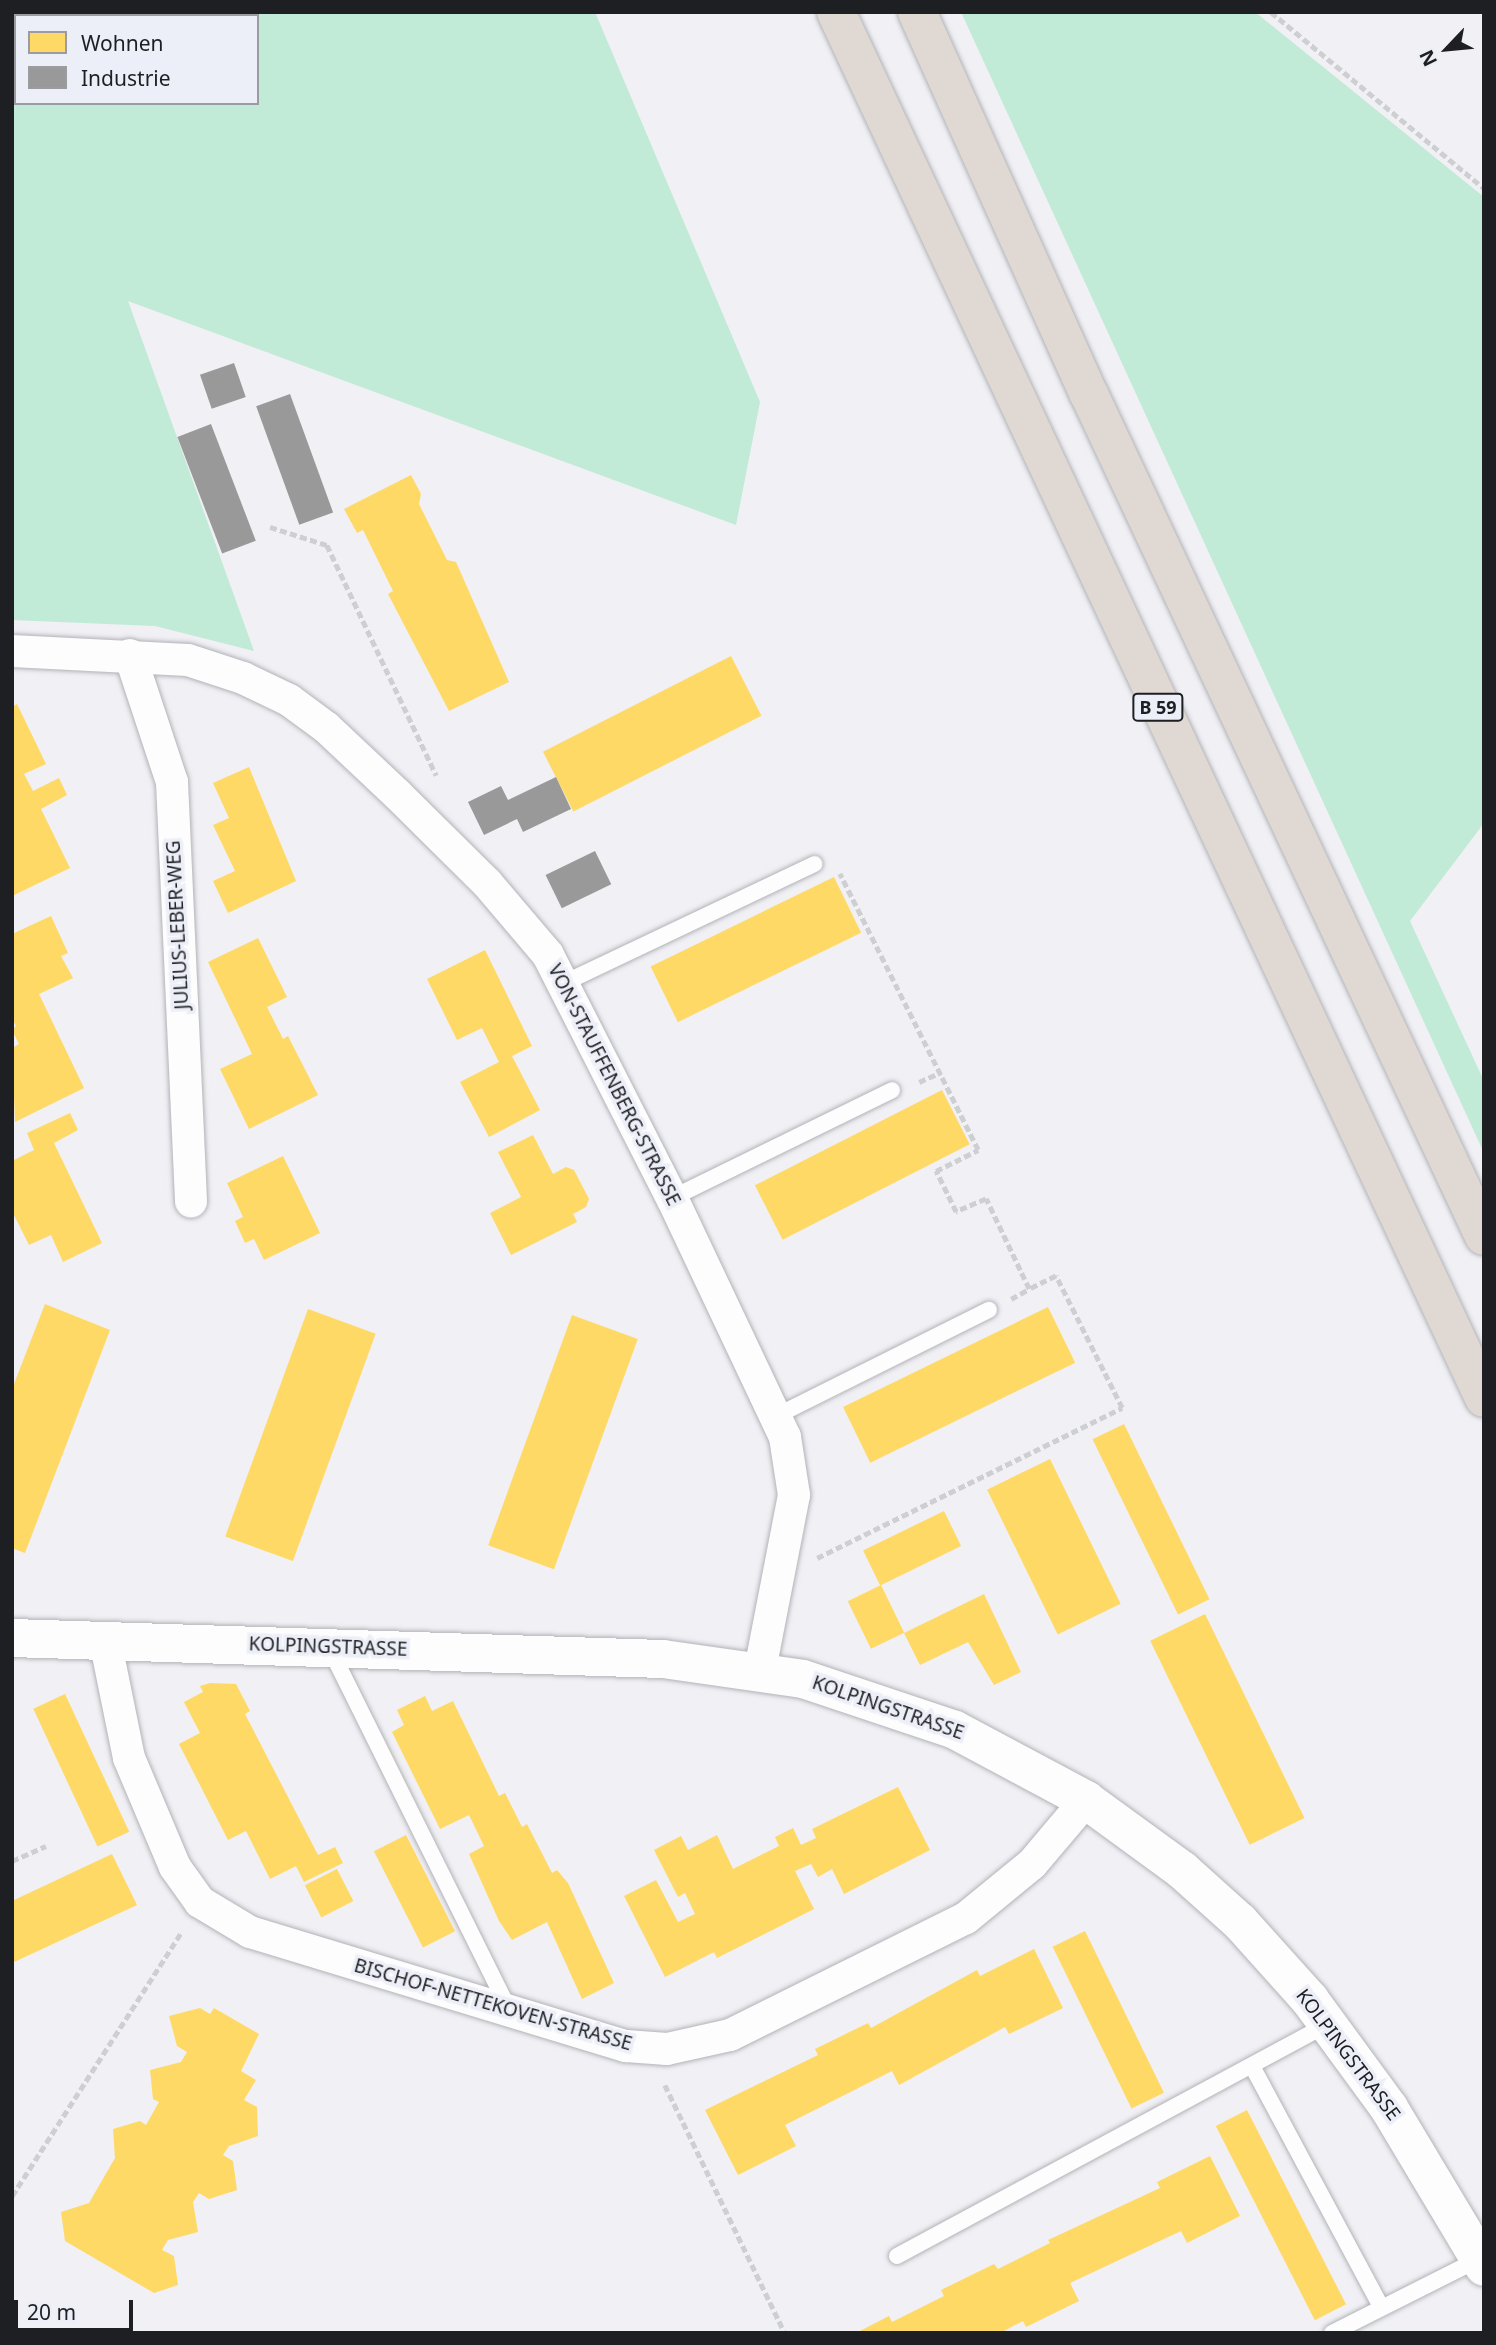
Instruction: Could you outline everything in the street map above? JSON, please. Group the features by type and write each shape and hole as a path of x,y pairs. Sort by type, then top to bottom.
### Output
{"highway":[{"name":"B 59","path":"836,12 1484,1398"},
{"path":"916,12 1089,394 1484,1236"}],"street":[{"name":"VON-STAUFFENBERG-STRASSE","path":"12,651 130,654 188,660 225,671 302,708 352,750 486,883 566,982 776,1416 790,1457 794,1494 782,1576 760,1670"},
{"name":"JULIUS-LEBER-WEG","path":"130,654 172,782 191,1202"},
{"name":"KOLPINGSTRASSE","path":"12,1638 610,1654 760,1670 838,1688 955,1730 1086,1800 1213,1896 1328,2024 1408,2136 1481,2263"},
{"name":"BISCHOF-NETTEKOVEN-STRASSE","path":"105,1640 129,1758 175,1867 200,1902 250,1932 607,2042 647,2049 690,2046 730,2035 966,1918 1032,1864 1086,1800"}],"lane":[{"path":"566,982 814,864"},
{"path":"672,1198 892,1090"},
{"path":"776,1416 989,1310"},
{"path":"329,1647 511,2013"},
{"path":"897,2256 1328,2024"},
{"path":"1252,2066 1381,2307"},
{"path":"1332,2333 1381,2307 1481,2263"}],"path":[{"path":"1271,12 1484,188"},
{"path":"270,527 327,545 436,775"},
{"path":"782,1576 1122,1408 1056,1276 1029,1289 986,1199 956,1212 936,1171 978,1150 831,856 814,864"},
{"path":"12,1861 46,1846"},
{"path":"12,2196 200,1902"},
{"path":"647,2049 785,2333"}],"green space":[{"path":"12,12 595,12 760,402 736,525 128,301 254,651 155,626 12,620"},
{"path":"961,12 1255,12 1484,197 1484,823 1410,921 1484,1081 1484,1153"}],"building: Wohnen":[{"path":"411,475 421,494 419,504 447,560 456,562 509,682 449,711 388,594 393,591 363,530 357,533 344,509"},
{"path":"731,656 761,716 573,811 543,752"},
{"path":"17,704 46,764 24,774 33,791 59,778 67,795 41,809 70,868 12,896 12,707"},
{"path":"249,767 296,881 228,913 213,881 235,871 213,825 229,818 213,783"},
{"path":"834,877 861,933 678,1022 651,966"},
{"path":"51,916 68,953 61,956 73,978 39,994 84,1088 15,1122 12,1048 19,1044 12,1030 16,1026 12,1018 12,934"},
{"path":"258,938 287,997 267,1007 283,1039 288,1036 318,1095 249,1129 220,1069 252,1054 208,962"},
{"path":"485,950 532,1046 512,1056 540,1110 489,1137 460,1082 499,1062 482,1028 457,1040 427,979"},
{"path":"942,1090 970,1144 783,1240 755,1185"},
{"path":"70,1113 78,1130 54,1143 102,1243 63,1262 51,1235 29,1245 12,1211 12,1161 34,1150 27,1133"},
{"path":"533,1135 553,1174 566,1167 574,1170 589,1199 586,1207 573,1214 577,1222 511,1255 490,1213 521,1197 498,1152"},
{"path":"283,1156 320,1233 264,1260 254,1239 245,1243 235,1221 243,1217 227,1183"},
{"path":"45,1304 110,1330 25,1553 12,1548 12,1389"},
{"path":"1048,1307 1075,1363 870,1463 843,1407"},
{"path":"308,1309 376,1334 293,1561 225,1536"},
{"path":"572,1315 638,1339 554,1569 488,1545"},
{"path":"1124,1424 1209,1599 1178,1615 1093,1439"},
{"path":"1050,1459 1121,1604 1058,1634 987,1490"},
{"path":"944,1511 961,1546 880,1586 863,1550"},
{"path":"881,1585 904,1633 871,1649 848,1601"},
{"path":"984,1594 1021,1672 994,1685 968,1642 920,1665 904,1633"},
{"path":"1205,1614 1305,1818 1250,1845 1150,1641"},
{"path":"210,1683 236,1684 250,1711 245,1714 318,1855 335,1847 343,1863 304,1882 296,1866 270,1879 246,1831 228,1840 179,1744 200,1733 184,1702 203,1692 200,1686"},
{"path":"65,1694 129,1832 98,1847 33,1709"},
{"path":"425,1696 432,1711 453,1701 499,1796 505,1793 522,1827 527,1824 552,1873 557,1870 568,1883 614,1983 582,1999 547,1922 512,1940 499,1921 469,1854 484,1846 469,1815 440,1829 392,1732 404,1725 397,1710"},
{"path":"898,1787 930,1850 844,1894 832,1869 818,1877 811,1864 795,1871 814,1909 717,1958 714,1952 665,1977 624,1896 656,1880 678,1922 695,1914 685,1893 678,1897 654,1850 681,1836 688,1850 717,1835 733,1869 779,1846 775,1837 793,1828 801,1845 816,1838 812,1829"},
{"path":"406,1835 455,1931 423,1948 374,1851"},
{"path":"112,1854 137,1905 12,1963 12,1901"},
{"path":"337,1869 353,1901 321,1917 305,1885"},
{"path":"1085,1931 1164,2093 1132,2109 1053,1947"},
{"path":"1034,1949 1063,2008 1009,2034 1005,2027 899,2085 892,2071 785,2125 796,2146 738,2175 705,2110 818,2055 815,2049 868,2023 871,2028 977,1970 980,1976"},
{"path":"200,2008 210,2014 214,2008 259,2034 241,2071 256,2080 244,2100 257,2107 258,2136 229,2146 223,2155 233,2161 237,2190 209,2199 199,2193 193,2202 198,2232 168,2240 162,2250 174,2256 178,2285 154,2293 65,2241 61,2212 89,2203 115,2158 113,2129 140,2121 146,2125 159,2102 153,2099 150,2070 181,2062 187,2052 177,2046 169,2016"},
{"path":"1247,2110 1346,2304 1315,2320 1216,2126"},
{"path":"1210,2156 1240,2216 1187,2243 1181,2231 1070,2283 1079,2301 1026,2327 1023,2321 1000,2333 856,2333 889,2316 892,2322 944,2296 941,2290 994,2264 998,2269 1050,2243 1048,2240 1160,2188 1157,2182"}],"building: Industrie":[{"path":"234,363 246,397 212,409 200,375"},
{"path":"290,394 333,512 299,525 256,406"},
{"path":"211,424 256,541 222,554 177,437"},
{"path":"556,777 571,809 523,832 517,819 484,835 468,802 501,786 508,800"},
{"path":"595,851 611,884 562,908 546,875"}]}
